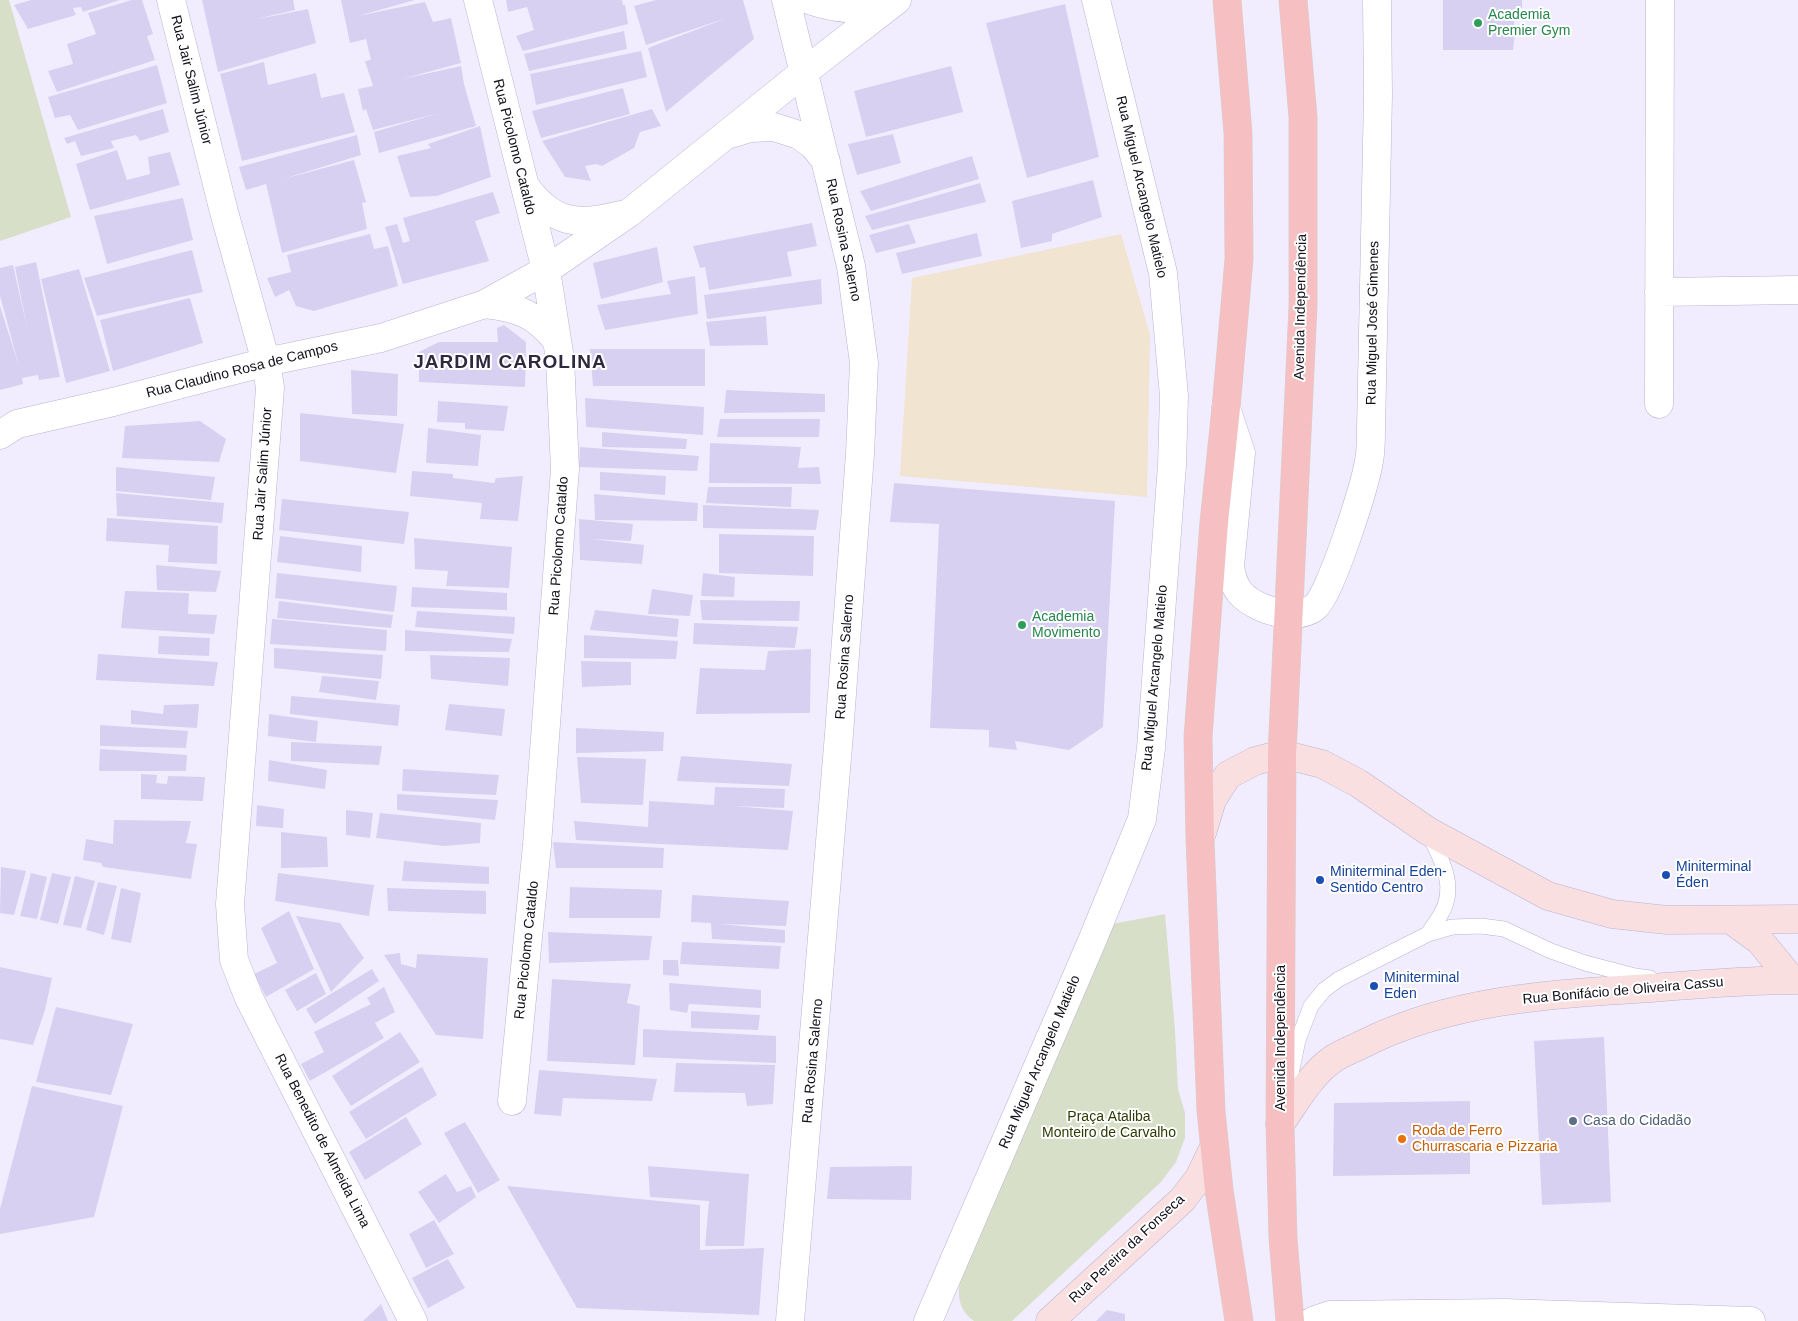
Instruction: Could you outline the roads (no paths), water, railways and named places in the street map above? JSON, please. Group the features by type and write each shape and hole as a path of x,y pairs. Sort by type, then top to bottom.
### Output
{"main road":[{"path":"1227,0 1238,133 1239,259 1214,522 1198,737 1200,839 1211,1111 1219,1190 1239,1321"},
{"name":"Avenida Independência","path":"1290,1321 1283,1238 1280,1124 1282,754 1303,306 1303,117 1293,0"},
{"path":"1200,839 1212,800 1228,775 1254,761 1282,754 1322,764 1358,783 1428,831 1548,896 1612,914 1667,920 1798,919"},
{"path":"1731,920 1760,941 1796,983"},
{"name":"Rua Bonifácio de Oliveira Cassu","path":"1280,1124 1313,1078 1332,1060 1380,1035 1431,1017 1472,1006 1550,994 1698,984 1796,983"},
{"name":"Rua Pereira da Fonseca","path":"1050,1321 1182,1200 1199,1178 1214,1147"}],"street":[{"name":"Rua Jair Salim Júnior","path":"171,0 224,212 266,362 270,388 230,904 234,960"},
{"name":"Rua Picolomo Cataldo","path":"478,0 546,270 560,359 565,469 537,846 512,1101"},
{"name":"Rua Rosina Salerno","path":"786,0 852,266 864,363 860,454 841,715 790,1321"},
{"name":"Rua Claudino Rosa de Campos","path":"809,0 849,10 869,8 896,1"},
{"name":"Rua Miguel Arcangelo Matielo","path":"928,1321 1088,950 1142,819 1151,748 1172,465 1174,396 1163,273 1096,0"},
{"name":"Rua Miguel José Gimenes","path":"1288,614 1314,608 1325,593 1354,518 1369,461 1372,420 1378,105 1377,0"},
{"path":"1658,404 1660,0"},
{"name":"Rua Claudino Rosa de Campos","path":"0,435 17,424 113,402 266,362 381,338 485,304 546,270 629,213 804,72 896,1"},
{"name":"Rua Claudino Rosa de Campos","path":"724,136 750,128 774,127 799,135 814,145 826,161"},
{"name":"Rua Claudino Rosa de Campos","path":"524,185 536,201 562,219 582,221 603,220 629,213"},
{"path":"1659,292 1798,290"},
{"name":"Rua Claudino Rosa de Campos","path":"485,304 508,307 535,318 546,327 557,342"},
{"path":"1226,408 1242,453 1230,566 1232,580 1238,591 1253,604 1270,611 1288,614"},
{"name":"Rua Benedito de Almeida Lima","path":"234,960 249,998 413,1321"},
{"path":"1313,1321 1330,1315 1504,1313 1751,1321"}],"lane":[{"path":"1428,831 1446,869 1448,894 1442,913 1428,934"},
{"path":"1280,1124 1298,1040 1311,1006 1319,995 1339,979 1428,934 1452,926 1481,926 1504,929 1551,951 1585,963 1635,976 1698,984"}],"place":[{"name":"Academia Premier Gym","path":"1478,23"},
{"name":"Academia Movimento","path":"1022,625"},
{"name":"Miniterminal Éden","path":"1666,875"},
{"name":"Miniterminal Eden- Sentido Centro","path":"1320,880"},
{"name":"Miniterminal Eden","path":"1374,986"},
{"name":"Casa do Cidadão","path":"1573,1121"},
{"name":"Roda de Ferro Churrascaria e Pizzaria","path":"1402,1139"}],"district":[{"name":"JARDIM CAROLINA","path":"510,363"}],"park label":[{"name":"Praça Ataliba Monteiro de Carvalho","path":"1109,1126"}]}
